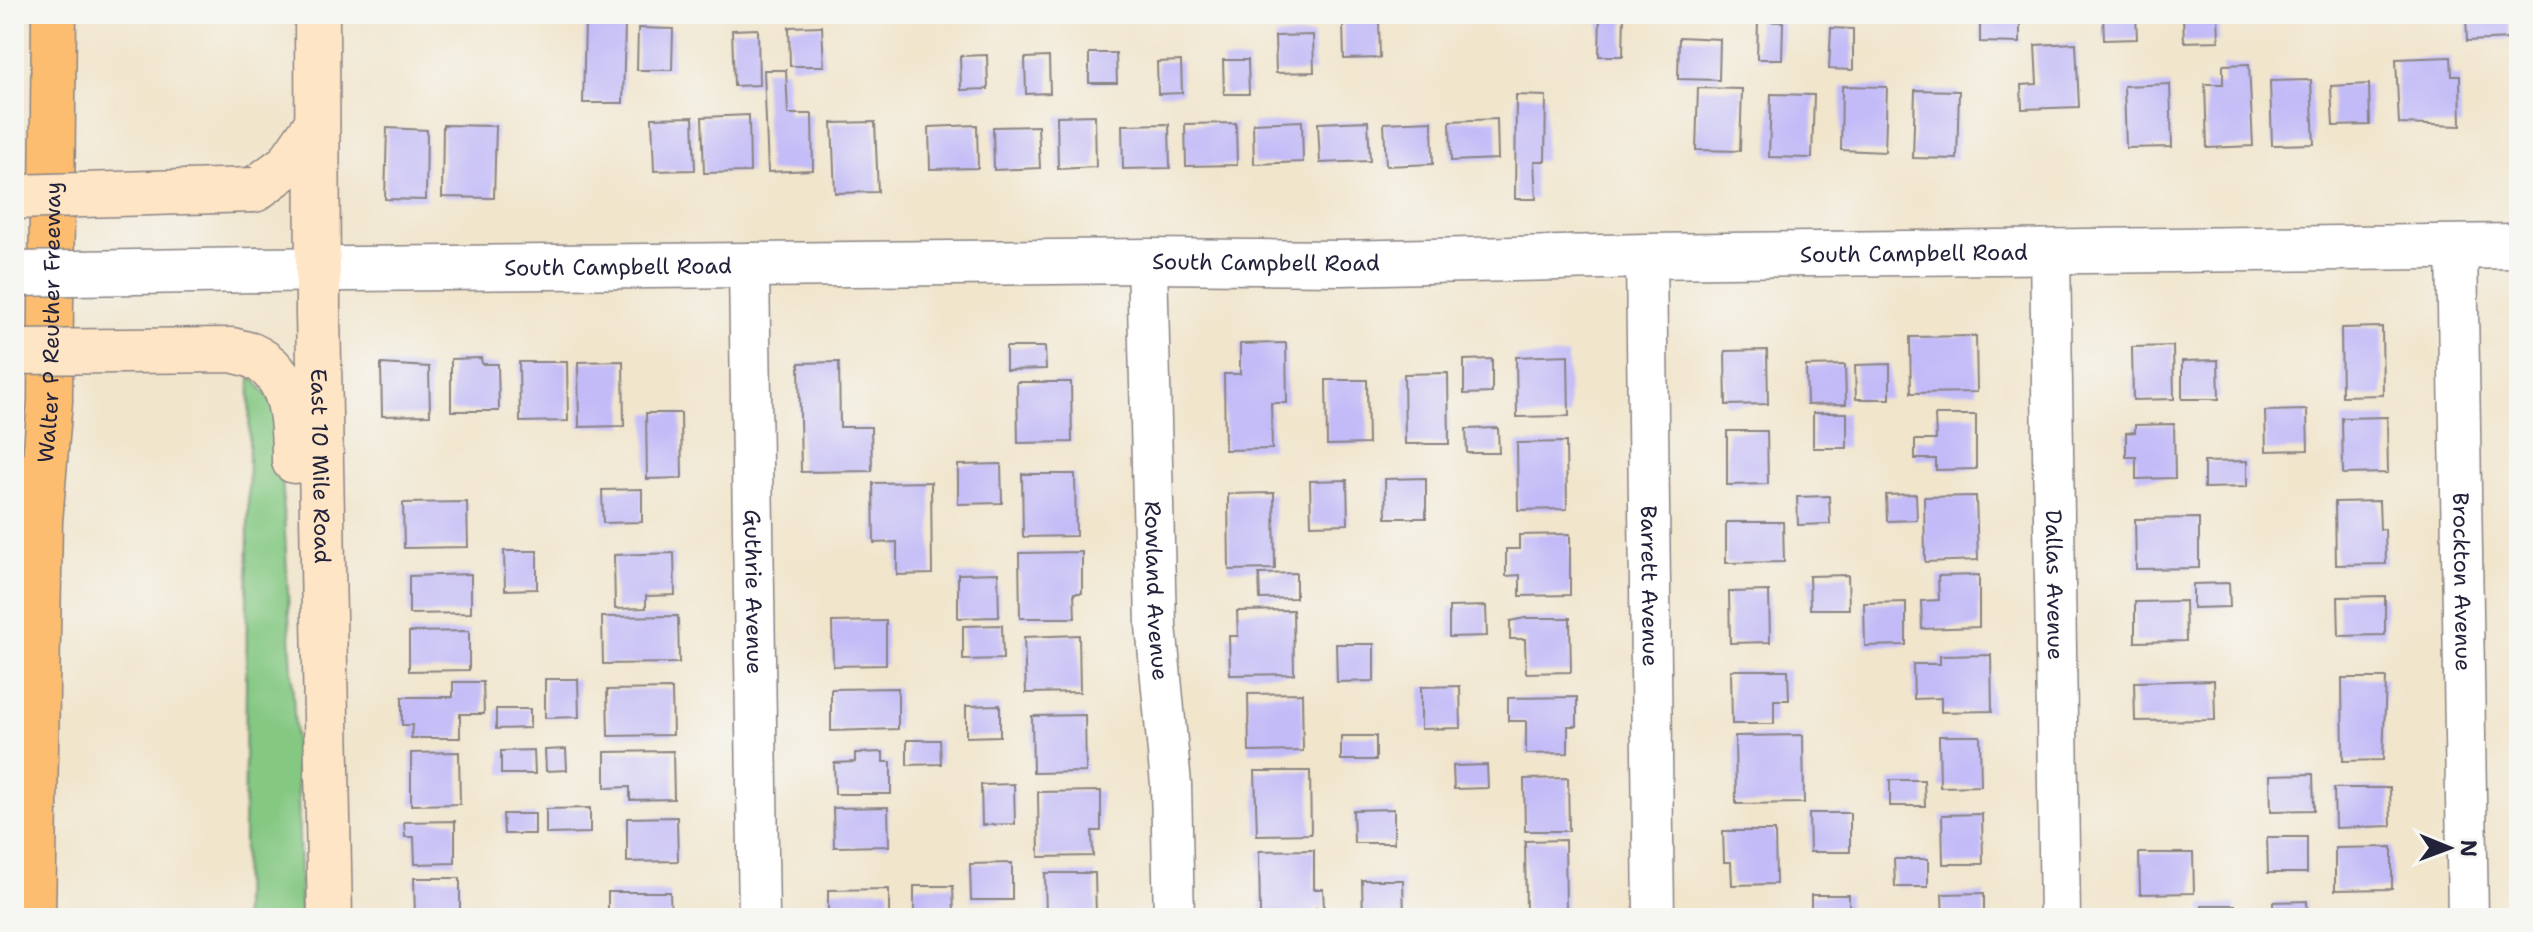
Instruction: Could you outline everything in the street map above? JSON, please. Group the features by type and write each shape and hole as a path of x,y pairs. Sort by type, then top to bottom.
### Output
{"highway":[{"name":"Walter P Reuther Freeway","path":"33,918 40,521 50,401 54,14"}],"main road":[{"name":"East 10 Mile Road","path":"317,14 317,269 330,918"},
{"path":"14,197 254,190 288,165 317,123"},
{"path":"14,352 232,350 263,360 277,374 291,410 295,520 328,781"}],"street":[{"name":"Brockton Avenue","path":"2457,246 2468,918"},
{"name":"South Campbell Road","path":"14,274 317,269 749,268 1147,261 1342,263 1646,256 2519,246"},
{"name":"Dallas Avenue","path":"2050,251 2060,918"},
{"name":"Barrett Avenue","path":"1646,256 1654,918"},
{"name":"Rowland Avenue","path":"1147,261 1156,625 1171,784 1174,918"},
{"name":"Guthrie Avenue","path":"749,268 759,918"}],"green space":[{"path":"250,373 279,412 301,918 243,918"}],"building":[{"path":"1600,14 1624,14 1623,56 1599,56"},
{"path":"1980,14 2020,14 2020,43 1980,42"},
{"path":"2103,14 2136,14 2137,39 2104,40"},
{"path":"2183,14 2218,14 2219,41 2184,42"},
{"path":"2466,14 2508,14 2510,39 2467,41"},
{"path":"1379,20 1380,58 1344,59 1343,21"},
{"path":"1758,21 1783,22 1782,59 1757,59"},
{"path":"585,24 625,25 623,103 583,103"},
{"path":"822,26 824,66 790,66 789,27"},
{"path":"638,28 673,29 672,70 637,70"},
{"path":"1831,28 1853,29 1853,70 1829,69"},
{"path":"758,29 759,85 734,86 732,30"},
{"path":"1313,35 1314,72 1276,73 1275,36"},
{"path":"1679,37 1720,39 1719,80 1678,79"},
{"path":"2076,43 2079,107 2022,109 2021,85 2037,84 2035,45"},
{"path":"1089,53 1116,53 1117,83 1089,83"},
{"path":"987,55 988,89 961,90 960,56"},
{"path":"1049,57 1050,93 1026,94 1025,58"},
{"path":"2451,57 2452,76 2460,76 2461,126 2399,124 2396,59"},
{"path":"1223,60 1248,60 1249,94 1224,94"},
{"path":"1181,61 1182,93 1158,94 1157,62"},
{"path":"2249,64 2253,146 2207,148 2205,84 2223,84 2223,65"},
{"path":"764,70 786,70 788,114 812,114 813,170 768,172"},
{"path":"2311,80 2314,144 2272,145 2270,81"},
{"path":"2170,84 2172,147 2126,148 2124,86"},
{"path":"2369,84 2370,125 2333,126 2331,86"},
{"path":"1842,86 1887,87 1885,152 1841,150"},
{"path":"1698,88 1742,89 1740,151 1696,150"},
{"path":"1915,90 1959,91 1957,159 1913,158"},
{"path":"1771,94 1814,95 1812,158 1769,157"},
{"path":"1516,95 1546,96 1545,161 1534,161 1536,199 1515,199"},
{"path":"749,115 750,172 704,173 702,117"},
{"path":"1095,115 1096,167 1058,169 1057,116"},
{"path":"693,117 695,170 654,171 652,118"},
{"path":"1497,119 1498,159 1451,161 1450,121"},
{"path":"1302,121 1303,162 1254,164 1253,123"},
{"path":"1368,121 1370,161 1320,163 1318,123"},
{"path":"1432,121 1433,164 1386,166 1384,123"},
{"path":"875,122 878,192 835,193 832,123"},
{"path":"1236,123 1237,165 1186,166 1185,124"},
{"path":"1169,124 1170,168 1123,169 1122,125"},
{"path":"443,125 496,126 494,198 442,197"},
{"path":"977,125 978,168 930,169 929,127"},
{"path":"1038,126 1040,168 994,170 993,127"},
{"path":"387,128 427,130 426,200 385,199"},
{"path":"2382,327 2383,395 2342,396 2341,328"},
{"path":"1976,336 1977,392 1911,393 1910,337"},
{"path":"1286,343 1287,403 1271,403 1272,449 1225,450 1224,374 1240,374 1240,344"},
{"path":"2173,346 2174,399 2133,400 2132,347"},
{"path":"1006,347 1045,347 1046,369 1006,370"},
{"path":"1767,350 1768,404 1726,405 1725,351"},
{"path":"1568,355 1569,416 1517,417 1516,357"},
{"path":"481,358 482,364 498,364 499,411 451,411 451,359"},
{"path":"1492,359 1492,393 1464,394 1464,360"},
{"path":"2218,360 2219,399 2182,399 2182,361"},
{"path":"623,361 624,426 579,427 578,362"},
{"path":"519,362 567,362 568,421 520,422"},
{"path":"839,362 840,427 871,427 872,471 801,472 799,363"},
{"path":"381,364 429,367 430,415 382,416"},
{"path":"1890,364 1890,399 1856,399 1855,365"},
{"path":"1845,365 1846,404 1807,405 1806,366"},
{"path":"1448,373 1449,444 1405,444 1404,374"},
{"path":"1326,380 1367,380 1368,444 1327,445"},
{"path":"1017,382 1071,382 1072,442 1018,443"},
{"path":"2307,410 2308,450 2266,451 2265,411"},
{"path":"646,413 681,413 682,478 647,479"},
{"path":"1813,413 1847,413 1847,448 1813,448"},
{"path":"1935,415 1976,415 1976,469 1936,470 1936,459 1915,459 1915,440 1936,440"},
{"path":"2387,417 2388,473 2343,474 2342,418"},
{"path":"2174,424 2175,478 2136,479 2136,457 2126,457 2126,433 2135,432 2135,425"},
{"path":"1498,428 1499,453 1467,453 1466,429"},
{"path":"1727,431 1767,431 1768,484 1727,485"},
{"path":"1566,442 1567,509 1518,510 1517,443"},
{"path":"2247,461 2247,487 2204,488 2204,462"},
{"path":"1001,464 1002,503 958,504 958,465"},
{"path":"1022,474 1075,474 1076,536 1023,537"},
{"path":"1426,478 1426,518 1386,518 1385,479"},
{"path":"1347,480 1348,524 1311,525 1310,481"},
{"path":"931,482 932,574 897,575 897,542 874,543 873,483"},
{"path":"642,489 642,522 603,523 602,490"},
{"path":"1274,493 1275,569 1229,570 1228,494"},
{"path":"1916,494 1917,520 1887,521 1886,495"},
{"path":"1829,496 1830,524 1798,525 1797,497"},
{"path":"1976,496 1978,560 1925,562 1924,497"},
{"path":"2379,501 2380,529 2385,529 2386,564 2336,565 2335,502"},
{"path":"467,502 468,547 404,548 403,503"},
{"path":"2199,518 2199,568 2136,569 2135,519"},
{"path":"1726,522 1783,522 1784,562 1726,563"},
{"path":"1570,534 1570,595 1520,596 1520,575 1506,576 1506,549 1519,549 1519,535"},
{"path":"504,551 537,551 537,589 505,590"},
{"path":"1082,552 1082,593 1074,593 1075,618 1020,618 1019,553"},
{"path":"674,553 675,595 646,596 646,608 615,609 614,555"},
{"path":"998,573 999,617 958,618 958,574"},
{"path":"1296,573 1296,598 1260,599 1259,574"},
{"path":"471,574 471,613 409,614 409,576"},
{"path":"1848,575 1849,609 1810,609 1809,576"},
{"path":"1979,575 1979,627 1922,629 1921,601 1939,600 1938,576"},
{"path":"2229,583 2230,607 2193,608 2193,584"},
{"path":"1769,591 1770,642 1730,643 1729,592"},
{"path":"2385,596 2385,635 2339,636 2338,597"},
{"path":"2185,601 2186,641 2135,642 2135,602"},
{"path":"1906,602 1906,645 1865,646 1864,603"},
{"path":"1486,606 1487,636 1449,637 1449,607"},
{"path":"1293,610 1294,674 1230,675 1229,636 1238,636 1237,611"},
{"path":"678,616 679,663 603,664 602,617"},
{"path":"1570,618 1571,672 1526,673 1525,639 1510,639 1510,621"},
{"path":"886,621 886,665 833,666 832,622"},
{"path":"1002,625 1003,659 963,660 963,626"},
{"path":"469,631 469,670 409,671 409,632"},
{"path":"1079,635 1080,692 1026,693 1024,637"},
{"path":"1336,644 1374,644 1374,681 1337,682"},
{"path":"1991,655 1992,711 1941,712 1941,698 1914,699 1913,664 1940,664 1940,656"},
{"path":"1731,670 1788,670 1789,700 1774,700 1774,724 1732,724"},
{"path":"2342,678 2386,678 2383,760 2343,761"},
{"path":"545,679 578,679 579,717 545,718"},
{"path":"2214,680 2215,720 2135,721 2134,682"},
{"path":"453,682 483,682 484,714 460,714 460,738 411,738 412,725 402,725 402,697 453,697"},
{"path":"1460,686 1461,728 1421,729 1421,687"},
{"path":"898,688 898,729 831,731 831,689"},
{"path":"672,689 673,735 608,736 607,690"},
{"path":"1302,693 1303,751 1249,752 1248,694"},
{"path":"1577,697 1577,726 1568,726 1568,753 1526,754 1526,721 1508,721 1508,698"},
{"path":"1000,705 1000,736 966,737 966,706"},
{"path":"496,709 530,709 530,728 496,729"},
{"path":"1085,715 1086,772 1033,773 1032,716"},
{"path":"1803,735 1804,803 1736,804 1735,736"},
{"path":"1341,736 1376,736 1376,760 1341,760"},
{"path":"1939,736 1980,736 1981,786 1940,787"},
{"path":"907,740 940,740 941,764 907,765"},
{"path":"566,749 567,770 546,771 545,750"},
{"path":"534,750 535,774 501,774 501,751"},
{"path":"673,751 674,799 630,800 630,787 605,788 605,752"},
{"path":"459,752 460,804 411,805 411,753"},
{"path":"883,752 883,762 891,762 891,794 835,794 834,763 855,762 855,753"},
{"path":"1487,765 1488,788 1454,789 1453,766"},
{"path":"1255,771 1310,771 1311,834 1257,835"},
{"path":"2313,774 2314,810 2271,811 2270,775"},
{"path":"1568,778 1569,831 1525,831 1524,779"},
{"path":"1890,780 1924,780 1925,806 1890,806"},
{"path":"1014,784 1015,824 982,825 981,785"},
{"path":"2334,788 2390,788 2391,826 2335,828"},
{"path":"1101,791 1101,831 1092,831 1093,856 1039,857 1038,792"},
{"path":"888,807 889,846 834,847 833,808"},
{"path":"590,808 590,833 546,834 546,809"},
{"path":"1394,809 1394,843 1354,843 1353,810"},
{"path":"1809,813 1850,813 1850,852 1810,852"},
{"path":"503,814 535,814 535,834 504,834"},
{"path":"1982,814 1983,864 1943,864 1942,815"},
{"path":"677,817 678,861 627,862 627,818"},
{"path":"455,821 455,863 415,864 414,837 405,837 404,822"},
{"path":"1723,831 1775,831 1776,884 1732,885 1731,862 1724,862"},
{"path":"2267,837 2307,837 2307,873 2268,873"},
{"path":"1565,840 1566,911 1526,911 1525,841"},
{"path":"2392,847 2392,889 2335,890 2335,848"},
{"path":"1314,850 1314,889 1323,889 1324,908 1315,908 1315,914 1260,915 1259,851"},
{"path":"2139,853 2193,853 2194,893 2140,894"},
{"path":"1894,859 1928,859 1928,887 1895,887"},
{"path":"1012,863 1012,900 971,900 970,864"},
{"path":"1045,873 1095,873 1096,918 1046,918"},
{"path":"414,878 460,878 460,918 415,918"},
{"path":"1362,880 1403,880 1404,918 1363,918"},
{"path":"914,886 953,886 954,913 914,914"},
{"path":"889,889 889,918 828,918 828,890"},
{"path":"608,892 670,892 671,918 608,918"},
{"path":"1984,893 1984,918 1943,918 1942,894"},
{"path":"1811,895 1849,895 1849,918 1811,918"},
{"path":"2307,901 2307,918 2273,918 2273,902"},
{"path":"2202,905 2235,905 2236,918 2202,918"},
{"path":"1733,910 1773,910 1773,918 1733,918"}]}
